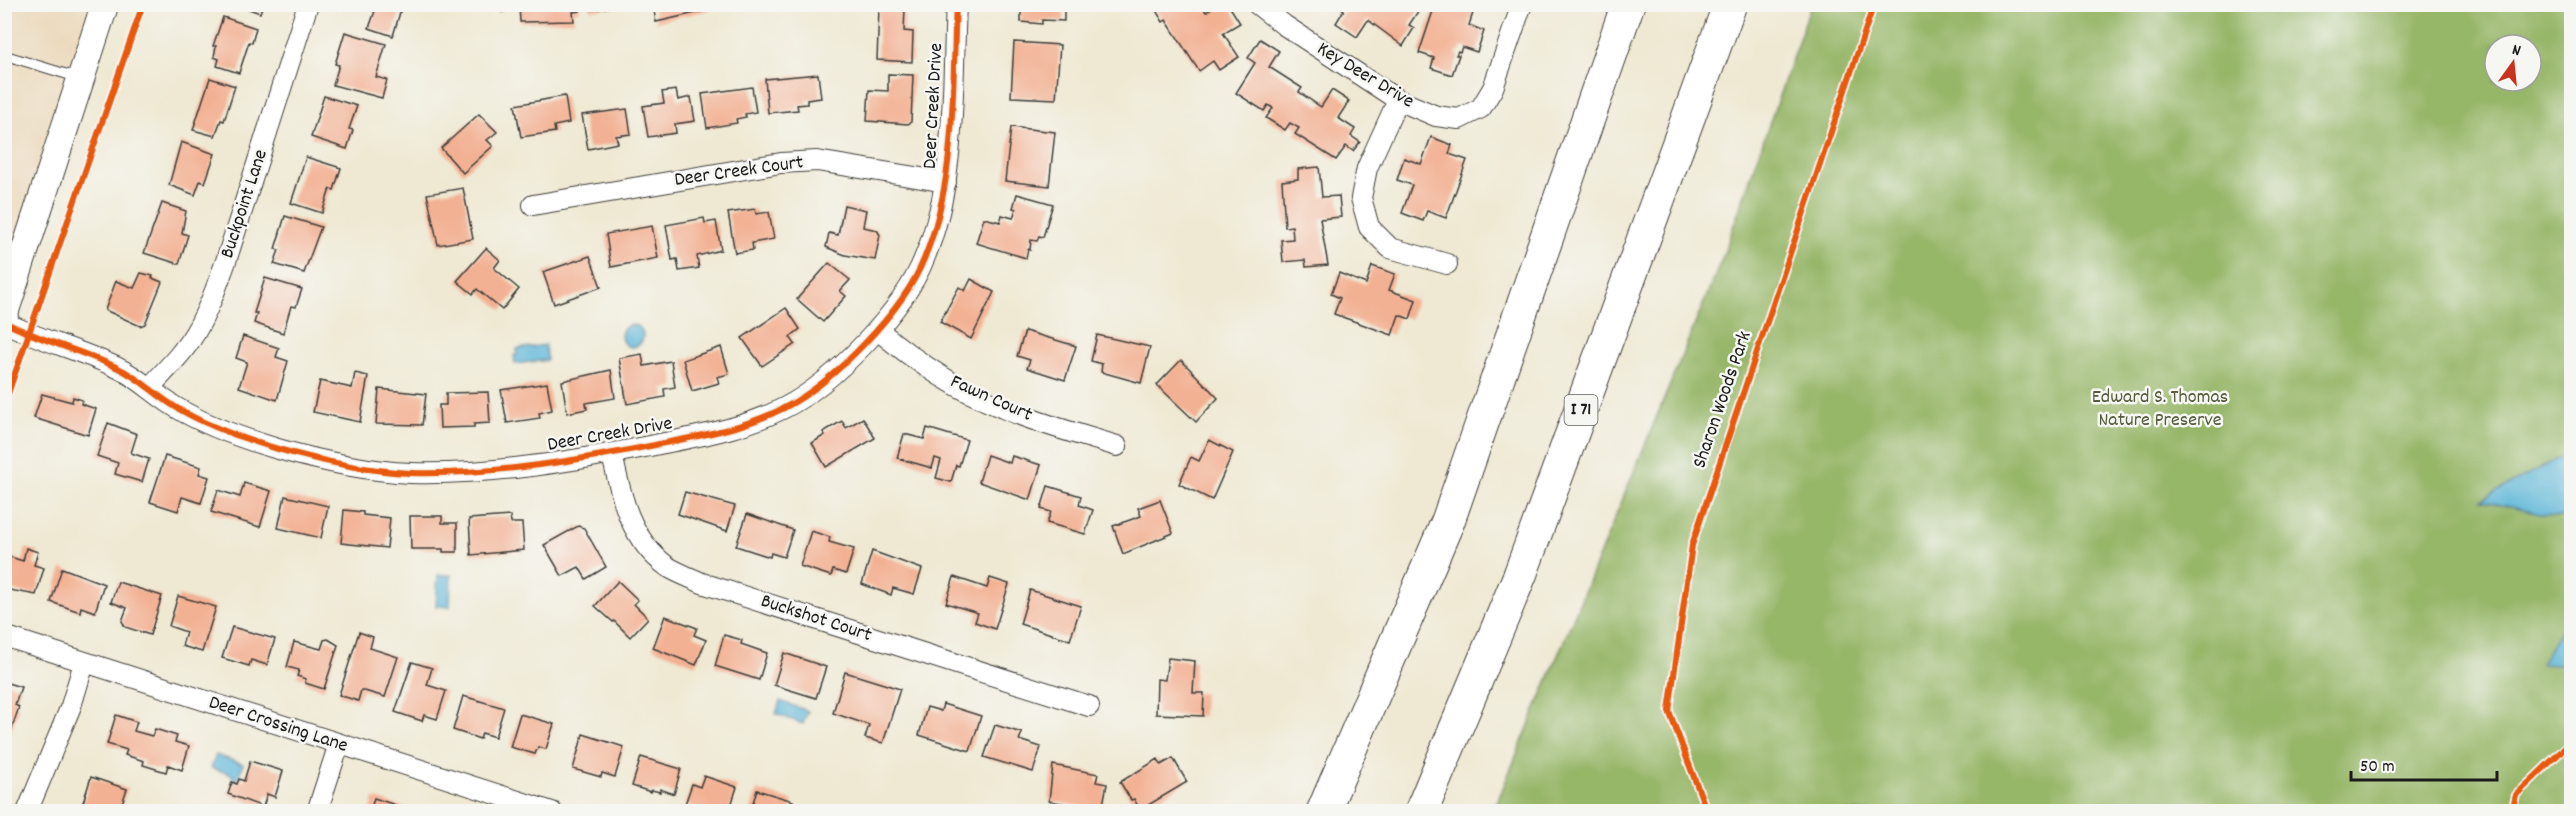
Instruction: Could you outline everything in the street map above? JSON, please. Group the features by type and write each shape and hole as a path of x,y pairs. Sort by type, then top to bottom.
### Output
{"highway":[{"path":"1323,812 1448,521 1628,4"},
{"name":"I 71","path":"1421,812 1520,575 1730,4"}],"main road":[{"path":"4,315 105,4"}],"street":[{"name":"Buckpoint Lane","path":"150,387 180,355 195,333 211,302 309,4"},
{"name":"Deer Creek Drive","path":"4,322 29,335 118,368 150,387 174,406 210,425 278,449 370,469 410,473 479,472 612,454 728,430 788,406 831,374 878,330 901,300 924,261 946,182 956,4"},
{"name":"Key Deer Drive","path":"1257,4 1284,25 1398,100 1436,116 1459,119 1481,108 1493,88 1522,4"},
{"path":"1398,100 1367,168 1360,198 1369,227 1390,248 1447,264"},
{"name":"Deer Creek Court","path":"532,205 781,164 817,161 946,182"},
{"name":"Fawn Court","path":"878,330 912,358 953,385 1003,409 1117,446"},
{"name":"Buckshot Court","path":"612,454 629,520 649,550 669,567 702,583 1089,706"},
{"name":"Deer Crossing Lane","path":"4,636 552,812"},
{"path":"27,812 70,706 84,663"},
{"path":"317,812 339,744"}],"lane":[{"path":"4,55 81,79"}],"shaded area":[{"path":"5,5 105,5 5,315"}],"green space":[{"name":"Edward S. Thomas Nature Preserve","path":"1811,5 2571,5 2571,811 1493,812 1722,259"}],"water":[{"path":"632,325 640,328 643,336 640,344 632,347 624,344 621,336 624,328"},
{"path":"545,345 547,360 515,364 514,355 517,355 517,349"},
{"path":"2571,456 2571,517 2544,515 2481,500 2560,458"},
{"path":"438,575 451,575 450,607 436,606"},
{"path":"2571,612 2571,659 2557,665 2540,664"},
{"path":"780,701 808,711 803,724 776,714"},
{"path":"216,755 243,764 237,781 232,779 233,775 211,768"}],"building":[{"path":"235,4 263,4 260,13"},
{"path":"356,4 389,4 401,9 393,36 369,28 375,11"},
{"path":"479,4 504,4 502,12"},
{"path":"519,4 580,4 580,11 573,12 574,21 520,22"},
{"path":"590,4 618,4 618,6 591,10"},
{"path":"653,4 708,4 709,10 656,22"},
{"path":"1003,4 1064,5 1064,21 1042,20 1042,24 1021,22 1021,10 1003,9"},
{"path":"1152,4 1201,4 1206,12 1218,4 1228,4 1240,23 1223,33 1239,57 1219,70 1213,61 1199,71 1166,20 1163,22"},
{"path":"1336,4 1417,4 1421,7 1409,25 1414,28 1403,46 1368,20 1357,37 1336,23 1344,10"},
{"path":"1438,4 1476,4 1469,25 1484,31 1477,52 1462,47 1460,52 1458,51 1456,55 1459,55 1452,75 1431,68 1434,58 1419,53 1434,8 1437,9"},
{"path":"879,8 905,8 904,31 913,32 912,62 877,60"},
{"path":"223,17 256,28 239,73 217,66 219,59 214,57 216,46 213,46"},
{"path":"345,32 386,44 376,77 387,80 382,98 333,85 339,65 335,64"},
{"path":"1260,39 1279,51 1269,67 1302,88 1299,92 1321,107 1332,90 1349,101 1338,118 1355,129 1351,136 1360,142 1353,151 1346,146 1336,160 1295,134 1299,128 1290,123 1285,130 1266,118 1273,108 1268,105 1264,111 1236,93 1255,63 1248,58"},
{"path":"1014,42 1060,45 1056,99 1011,97"},
{"path":"818,74 821,98 807,100 807,104 797,105 798,110 768,113 765,79"},
{"path":"888,74 913,75 911,122 908,124 867,121 869,90 888,91"},
{"path":"210,78 235,86 224,121 221,120 215,136 193,130"},
{"path":"752,87 756,112 736,119 737,123 707,128 702,94"},
{"path":"676,90 678,100 691,97 695,121 675,124 676,133 648,137 643,106 664,103 662,92"},
{"path":"324,96 357,106 349,129 353,130 347,149 311,137"},
{"path":"565,96 569,123 554,126 555,132 521,137 515,105"},
{"path":"627,109 631,134 616,136 618,143 588,149 582,115"},
{"path":"479,114 497,132 487,140 493,146 463,173 441,148"},
{"path":"1011,127 1055,132 1049,186 1005,181"},
{"path":"1431,137 1452,145 1449,154 1467,160 1446,218 1427,211 1423,221 1402,213 1412,185 1397,180 1404,158 1421,164"},
{"path":"181,142 215,154 205,183 200,181 195,195 169,185"},
{"path":"306,157 341,168 334,190 330,189 322,213 291,203"},
{"path":"1319,167 1322,197 1339,196 1341,217 1320,219 1328,265 1306,267 1305,260 1283,262 1281,240 1293,239 1292,226 1285,227 1282,181 1298,179 1298,169"},
{"path":"463,188 473,239 438,245 427,194"},
{"path":"1017,194 1053,204 1043,237 1039,236 1037,241 1031,240 1026,258 976,243 984,218 1000,222 1002,215 1013,218"},
{"path":"162,203 186,211 182,233 188,235 179,264 144,253"},
{"path":"844,205 866,210 863,227 877,230 880,235 875,260 845,255 826,247 829,233 838,235"},
{"path":"755,209 756,214 769,212 774,239 752,243 753,250 735,253 728,213"},
{"path":"285,216 321,227 304,273 274,264 279,250 275,249"},
{"path":"704,218 705,223 716,221 721,250 697,256 699,268 679,271 677,259 672,260 666,225"},
{"path":"652,226 658,258 611,267 606,234"},
{"path":"486,248 500,260 494,268 519,289 502,310 477,289 473,294 457,281"},
{"path":"590,256 601,287 554,304 543,272"},
{"path":"829,263 850,280 840,291 846,296 823,322 797,299"},
{"path":"1372,266 1395,274 1389,290 1416,300 1410,319 1399,315 1392,335 1334,314 1340,298 1331,294 1339,273 1366,284"},
{"path":"141,273 153,276 152,278 162,282 145,324 140,326 105,310 116,281 134,288"},
{"path":"265,278 302,289 296,307 291,306 283,333 254,323 257,313 254,313"},
{"path":"971,279 994,292 971,339 940,322 959,287 965,291"},
{"path":"786,308 800,329 790,337 795,344 762,366 742,338"},
{"path":"1025,331 1076,346 1065,380 1027,368 1030,360 1017,356"},
{"path":"1097,335 1150,347 1141,383 1101,372 1102,364 1091,361"},
{"path":"243,336 279,348 276,357 288,361 277,400 239,387 247,362 236,358"},
{"path":"721,347 729,374 717,377 719,383 692,391 683,360"},
{"path":"642,354 644,366 671,361 675,387 664,389 665,397 627,404 619,358"},
{"path":"1181,360 1218,398 1196,422 1157,385"},
{"path":"611,370 615,398 586,403 587,409 567,413 562,381"},
{"path":"355,373 368,376 360,422 313,412 320,381 352,388"},
{"path":"547,383 552,410 539,413 540,418 507,423 501,390"},
{"path":"379,389 426,394 422,425 376,424"},
{"path":"488,392 490,423 474,424 474,427 440,428 439,405 446,405 446,393"},
{"path":"42,394 72,402 73,397 82,400 81,404 96,409 88,435 34,418"},
{"path":"863,418 875,438 826,467 812,443 825,435 823,432 842,421 846,428"},
{"path":"108,423 137,434 131,453 149,459 142,482 115,474 118,463 97,456"},
{"path":"927,428 967,440 951,482 936,478 941,460 935,458 932,468 897,458 904,434 924,439"},
{"path":"1209,440 1233,452 1212,500 1179,484 1191,457 1199,461"},
{"path":"987,455 1010,463 1012,456 1041,465 1030,500 979,482"},
{"path":"165,456 201,467 199,474 209,477 201,503 182,497 178,511 150,502"},
{"path":"244,483 271,491 260,527 211,512 218,490 240,497"},
{"path":"1048,486 1081,496 1079,505 1093,510 1085,534 1047,523 1051,512 1041,509"},
{"path":"685,492 735,506 727,531 678,514"},
{"path":"285,496 328,506 321,538 278,528"},
{"path":"1160,500 1173,533 1123,554 1113,526 1141,516 1138,508"},
{"path":"344,510 390,518 387,548 341,543"},
{"path":"747,514 793,530 784,557 771,553 770,557 736,546"},
{"path":"410,516 442,516 442,523 457,523 457,552 443,552 443,549 411,549"},
{"path":"510,516 511,523 522,523 524,550 471,555 469,519"},
{"path":"578,526 584,528 606,567 586,579 579,567 562,576 544,545"},
{"path":"811,531 830,537 829,542 854,549 846,574 833,570 831,576 800,566"},
{"path":"26,548 38,552 34,565 44,568 36,595 4,589 4,555 23,561"},
{"path":"872,551 922,569 914,594 893,588 891,595 862,584"},
{"path":"62,568 104,584 95,612 81,607 80,612 51,602"},
{"path":"954,577 987,588 990,578 1009,584 995,629 975,622 978,613 946,603"},
{"path":"618,581 638,600 634,604 648,618 630,637 595,606"},
{"path":"118,582 162,596 150,635 125,627 122,621 127,608 111,602"},
{"path":"1030,590 1081,606 1070,640 1020,624"},
{"path":"178,596 216,607 202,652 182,646 186,632 169,626"},
{"path":"665,616 697,628 694,635 706,640 696,665 653,648"},
{"path":"232,627 275,639 267,665 251,660 249,666 222,658"},
{"path":"359,632 373,637 370,648 398,657 385,697 361,690 358,701 339,695"},
{"path":"724,635 742,640 741,644 767,653 759,680 715,666"},
{"path":"328,639 338,645 324,689 305,683 306,679 297,676 299,670 287,667 294,642 321,649 324,640"},
{"path":"784,653 826,667 816,698 774,685"},
{"path":"1168,658 1195,661 1193,693 1204,693 1203,716 1156,714 1157,679 1165,680"},
{"path":"412,662 432,668 427,685 446,691 437,719 424,715 422,721 395,712"},
{"path":"845,672 900,689 883,743 865,738 869,725 833,713"},
{"path":"4,682 21,687 15,705 19,707 8,740 4,739"},
{"path":"463,696 504,708 495,737 482,733 480,739 453,730"},
{"path":"943,704 981,716 970,751 919,735 927,707 941,711"},
{"path":"520,714 554,724 546,749 538,747 535,754 510,747"},
{"path":"116,715 137,722 134,731 152,736 155,729 177,736 175,742 189,746 182,770 168,765 166,772 143,765 144,761 125,755 127,750 107,744"},
{"path":"995,725 1022,733 1019,740 1041,747 1033,772 984,757"},
{"path":"583,734 624,747 615,777 602,773 601,777 573,769"},
{"path":"641,757 681,769 674,794 660,789 660,792 652,790 651,792 632,786"},
{"path":"1173,758 1187,782 1140,810 1120,782 1158,759 1161,765"},
{"path":"250,761 283,771 275,797 267,794 263,807 228,794 232,782 237,784 239,779 244,781"},
{"path":"1053,765 1098,774 1096,782 1107,784 1102,810 1049,801"},
{"path":"704,776 737,787 729,812 708,812 685,804 692,784 700,787"},
{"path":"91,777 127,789 120,809 118,808 116,812 80,812"},
{"path":"757,790 793,801 789,812 750,812"},
{"path":"374,798 414,811 414,812 370,812"}],"cycle path":[{"path":"4,405 143,4"},
{"path":"4,322 118,368 177,408 226,432 294,453 344,465 378,470 441,473 533,466 688,438 753,421 803,397 845,363 884,322 901,300 924,259 935,229 948,166 956,4"},
{"name":"Sharon Woods Park","path":"1707,812 1669,711 1692,545 1874,4"},
{"path":"2512,812 2516,795 2572,741"}]}
